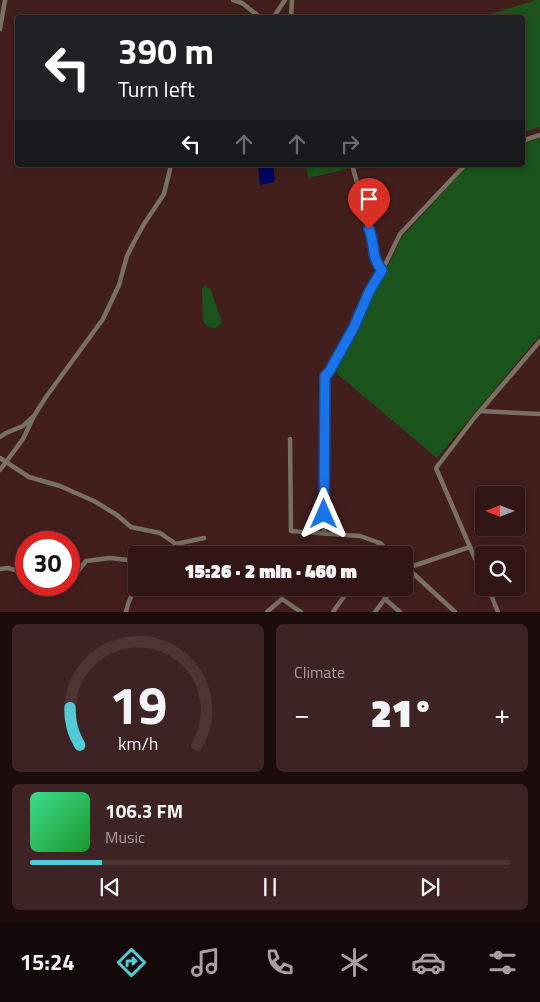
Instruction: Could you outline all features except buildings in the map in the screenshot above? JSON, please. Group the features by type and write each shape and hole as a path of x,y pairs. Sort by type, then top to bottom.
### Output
{"street":[{"path":"0,29 5,0"},
{"path":"232,0 242,3 257,15"},
{"path":"275,15 285,0"},
{"path":"291,15 292,0"},
{"path":"525,140 540,135"},
{"path":"0,470 23,439 34,416 103,319 119,285 127,256 164,194 171,167"},
{"path":"353,167 373,239 373,254 382,270"},
{"path":"324,533 325,376 354,327 369,292 400,234 464,167"},
{"path":"475,558 436,468 480,411 539,342"},
{"path":"480,411 540,414"},
{"path":"0,437 23,426 34,416"},
{"path":"290,439 291,531 360,536 383,546"},
{"path":"0,458 29,477 60,486 94,500 109,509 131,527 160,533 176,544 204,538"},
{"path":"413,565 470,547"},
{"path":"80,568 86,561 110,558 128,560"},
{"path":"0,569 8,568 15,570"},
{"path":"413,575 455,612"},
{"path":"126,612 131,596"},
{"path":"334,612 345,596"},
{"path":"375,612 387,596"},
{"path":"491,596 498,612"},
{"path":"385,599 400,612"},
{"path":"267,612 282,600 301,612"}],"green space":[{"path":"540,0 540,127 525,131 525,15 490,14"},
{"path":"540,138 540,335 437,458 336,373 402,237 466,167 525,167 525,143"},
{"path":"306,167 351,168 309,178"},
{"path":"205,286 210,288 222,322 217,328 209,327 203,321 202,288"}],"shaded area":[{"path":"258,167 273,167 275,182 260,185"}],"route":[{"path":"324,514 325,376 354,327 369,292 382,270 373,254 373,239 369,229"}]}
